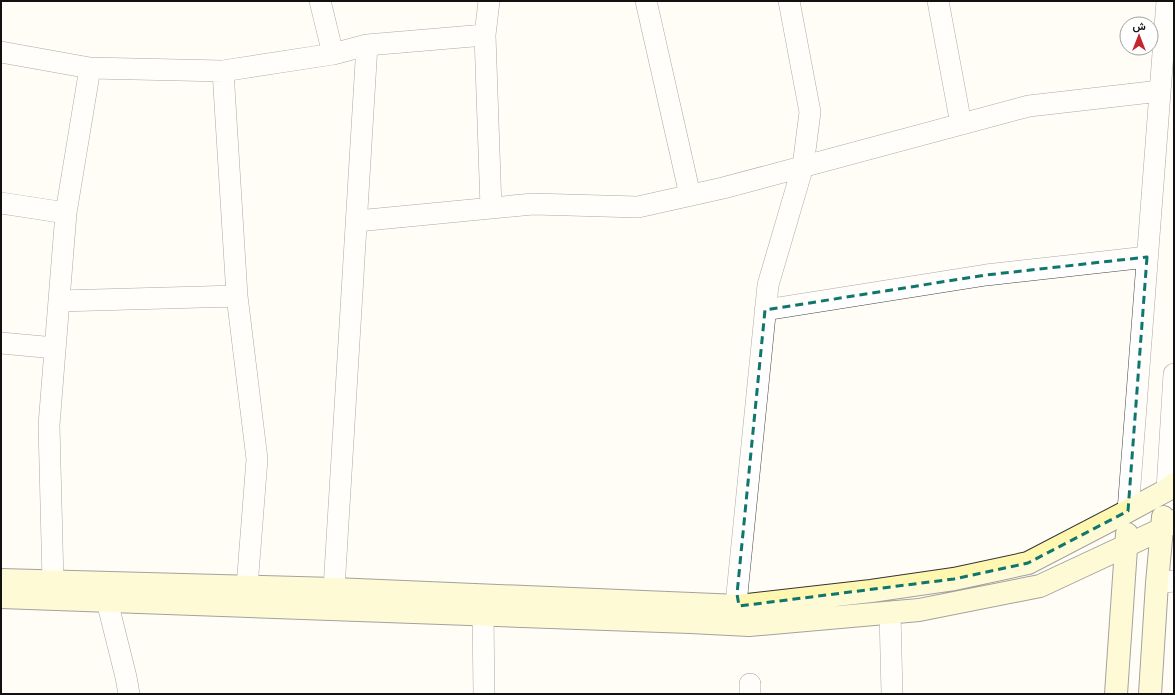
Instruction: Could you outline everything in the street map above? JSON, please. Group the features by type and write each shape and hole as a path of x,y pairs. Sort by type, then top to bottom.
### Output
{"main road":[{"path":"1,580 334,589 739,606 871,591 954,579 1028,563 1128,511 1170,487"},
{"path":"1150,694 1165,582 1170,487"},
{"path":"1116,694 1127,545 1128,511"},
{"path":"1,597 749,625 919,610 1040,586 1168,525"}],"street":[{"path":"320,1 333,54"},
{"path":"489,1 484,35 492,208"},
{"path":"646,1 690,195"},
{"path":"739,606 737,594 768,285 803,166 810,112 789,1"},
{"path":"938,1 961,124"},
{"path":"1128,511 1167,1"},
{"path":"1,52 90,68 223,71 333,54 367,45 484,35"},
{"path":"334,589 367,45"},
{"path":"53,582 48,425 66,213 90,68"},
{"path":"223,71 237,296 257,459 246,587"},
{"path":"357,221 533,204 638,207 723,188 1029,106 1160,91"},
{"path":"1,203 66,213"},
{"path":"765,310 986,275 1147,257"},
{"path":"59,301 237,296"},
{"path":"1,342 55,348"},
{"path":"1170,487 1174,374"},
{"path":"107,601 126,677 128,694"},
{"path":"890,613 892,694"},
{"path":"483,615 484,694"}],"highlighted area":[{"path":"1147,257 1128,511 1028,563 954,579 739,606 737,594 765,310 986,275"}]}
